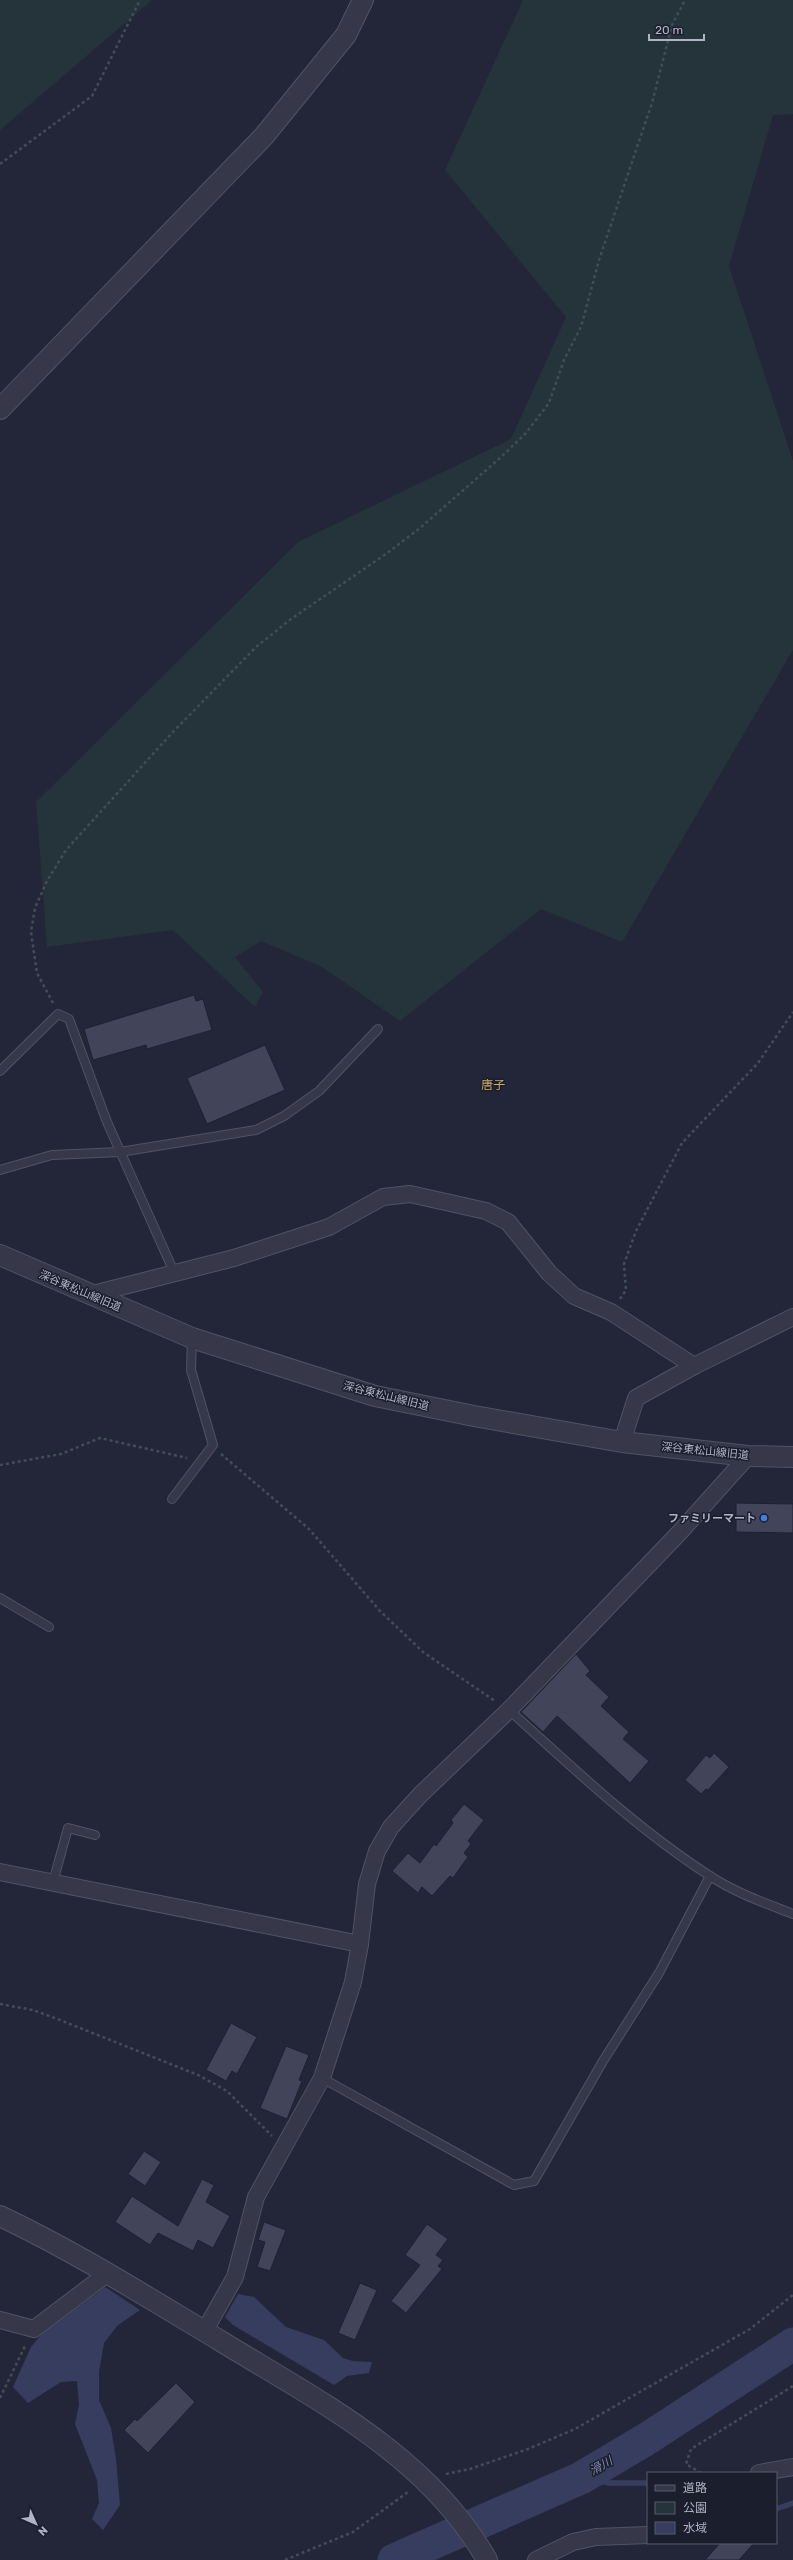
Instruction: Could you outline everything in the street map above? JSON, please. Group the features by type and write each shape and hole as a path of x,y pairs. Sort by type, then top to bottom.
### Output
{"street":[{"path":"0,409 264,136 346,34 363,0"},
{"path":"90,1295 174,1272 234,1258 329,1227 383,1197 410,1194 486,1210 508,1222 548,1273 574,1296 611,1312 694,1366"},
{"name":"深谷東松山線旧道","path":"0,1255 192,1338 375,1396 474,1416 622,1442 748,1456 793,1457"},
{"path":"622,1442 636,1398 694,1366 793,1317"},
{"path":"204,2332 235,2277 256,2197 322,2078 352,1982 360,1944 367,1884 377,1851 392,1827 420,1795 509,1710 680,1532 748,1456"},
{"path":"0,1872 360,1944"},
{"path":"0,2216 108,2274 321,2400 370,2434 430,2484 461,2519 487,2560"},
{"path":"0,2320 34,2329 108,2274"},
{"path":"766,2472 793,2468"},
{"path":"536,2560 573,2542 596,2537 647,2535"}],"lane":[{"path":"0,1071 58,1014 69,1020 120,1152 174,1272"},
{"path":"0,1170 52,1155 120,1152 256,1130 284,1116 319,1091 378,1029"},
{"path":"172,1498 199,1461 213,1445 191,1370 192,1338"},
{"path":"0,1598 49,1627"},
{"path":"509,1710 618,1809 710,1876 740,1893 793,1914"},
{"path":"53,1882 68,1828 95,1836"},
{"path":"322,2078 514,2185 534,2181 603,2061 659,1973 710,1876"}],"path":[{"path":"0,164 92,96 140,0"},
{"path":"58,1014 37,973 32,932 35,908 47,882 66,850 171,734 256,647 291,619 386,554 420,528 521,438 549,403 564,360 581,327 599,260 652,103 672,24 685,0"},
{"path":"611,1312 626,1290 624,1264 636,1231 682,1143 758,1063 793,1012"},
{"path":"0,1465 61,1454 100,1438 199,1461"},
{"path":"213,1445 227,1462 309,1529 380,1611 423,1652 509,1710"},
{"path":"0,2004 33,2010 198,2075 227,2091 284,2146"},
{"path":"285,2560 353,2532 430,2484 528,2449 575,2429 750,2329 793,2295"},
{"path":"0,2398 34,2329"},
{"path":"699,2472 686,2464 691,2449 793,2386"}],"green space":[{"path":"0,0 152,0 0,130"},
{"path":"523,0 793,0 793,114 773,115 729,266 793,461 793,650 622,942 541,909 400,1021 322,967 261,941 235,957 263,992 255,1007 173,930 47,947 36,802 298,542 511,439 566,317 445,170"}],"water":[{"path":"105,2287 140,2310 117,2326 104,2343 99,2372 99,2400 111,2428 116,2459 120,2505 103,2530 92,2519 99,2503 97,2480 75,2424 79,2405 77,2381 61,2382 28,2403 13,2387 31,2347 41,2335"},
{"path":"238,2294 254,2297 286,2327 324,2340 343,2358 353,2361 372,2362 369,2373 347,2376 334,2385 233,2325 225,2317"}],"building":[{"path":"194,995 196,1001 203,999 212,1030 147,1049 146,1045 93,1060 84,1029"},
{"path":"265,1045 285,1090 207,1124 187,1078"},
{"name":"ファミリーマート","path":"736,1503 793,1504 793,1533 736,1532"},
{"path":"576,1654 590,1671 586,1675 609,1697 601,1706 629,1732 623,1739 649,1761 630,1783 557,1716 543,1732 521,1712"},
{"path":"714,1753 729,1767 708,1790 706,1789 701,1794 685,1780 706,1755 710,1758"},
{"path":"464,1804 484,1820 468,1841 471,1844 464,1853 468,1857 453,1878 450,1876 432,1896 422,1887 418,1893 392,1871 408,1853 420,1863 434,1844 436,1846 453,1823 451,1820"},
{"path":"231,2023 257,2037 237,2074 232,2071 226,2081 206,2070"},
{"path":"286,2046 309,2055 299,2080 302,2081 287,2119 260,2108"},
{"path":"144,2151 161,2162 145,2186 128,2174"},
{"path":"202,2179 214,2185 206,2202 230,2216 213,2248 198,2240 193,2251 158,2233 150,2245 115,2222 132,2196 178,2226"},
{"path":"264,2222 286,2230 270,2271 257,2267 265,2242 258,2240"},
{"path":"427,2224 448,2239 436,2255 443,2260 438,2266 442,2269 406,2313 391,2301 420,2265 405,2255"},
{"path":"360,2283 377,2290 355,2340 338,2333"},
{"path":"176,2383 195,2402 148,2453 124,2430 135,2419 137,2421"},
{"path":"719,2544 753,2544 739,2560 705,2560"}],"waterway":[{"name":"滑川","path":"394,2560 581,2478 645,2440 793,2344"},
{"path":"581,2478 609,2483 647,2483"},
{"path":"777,2509 793,2503"}],"place":[{"name":"ファミリーマート","path":"764,1518"}],"district":[{"name":"唐子","path":"493,1085"}]}
